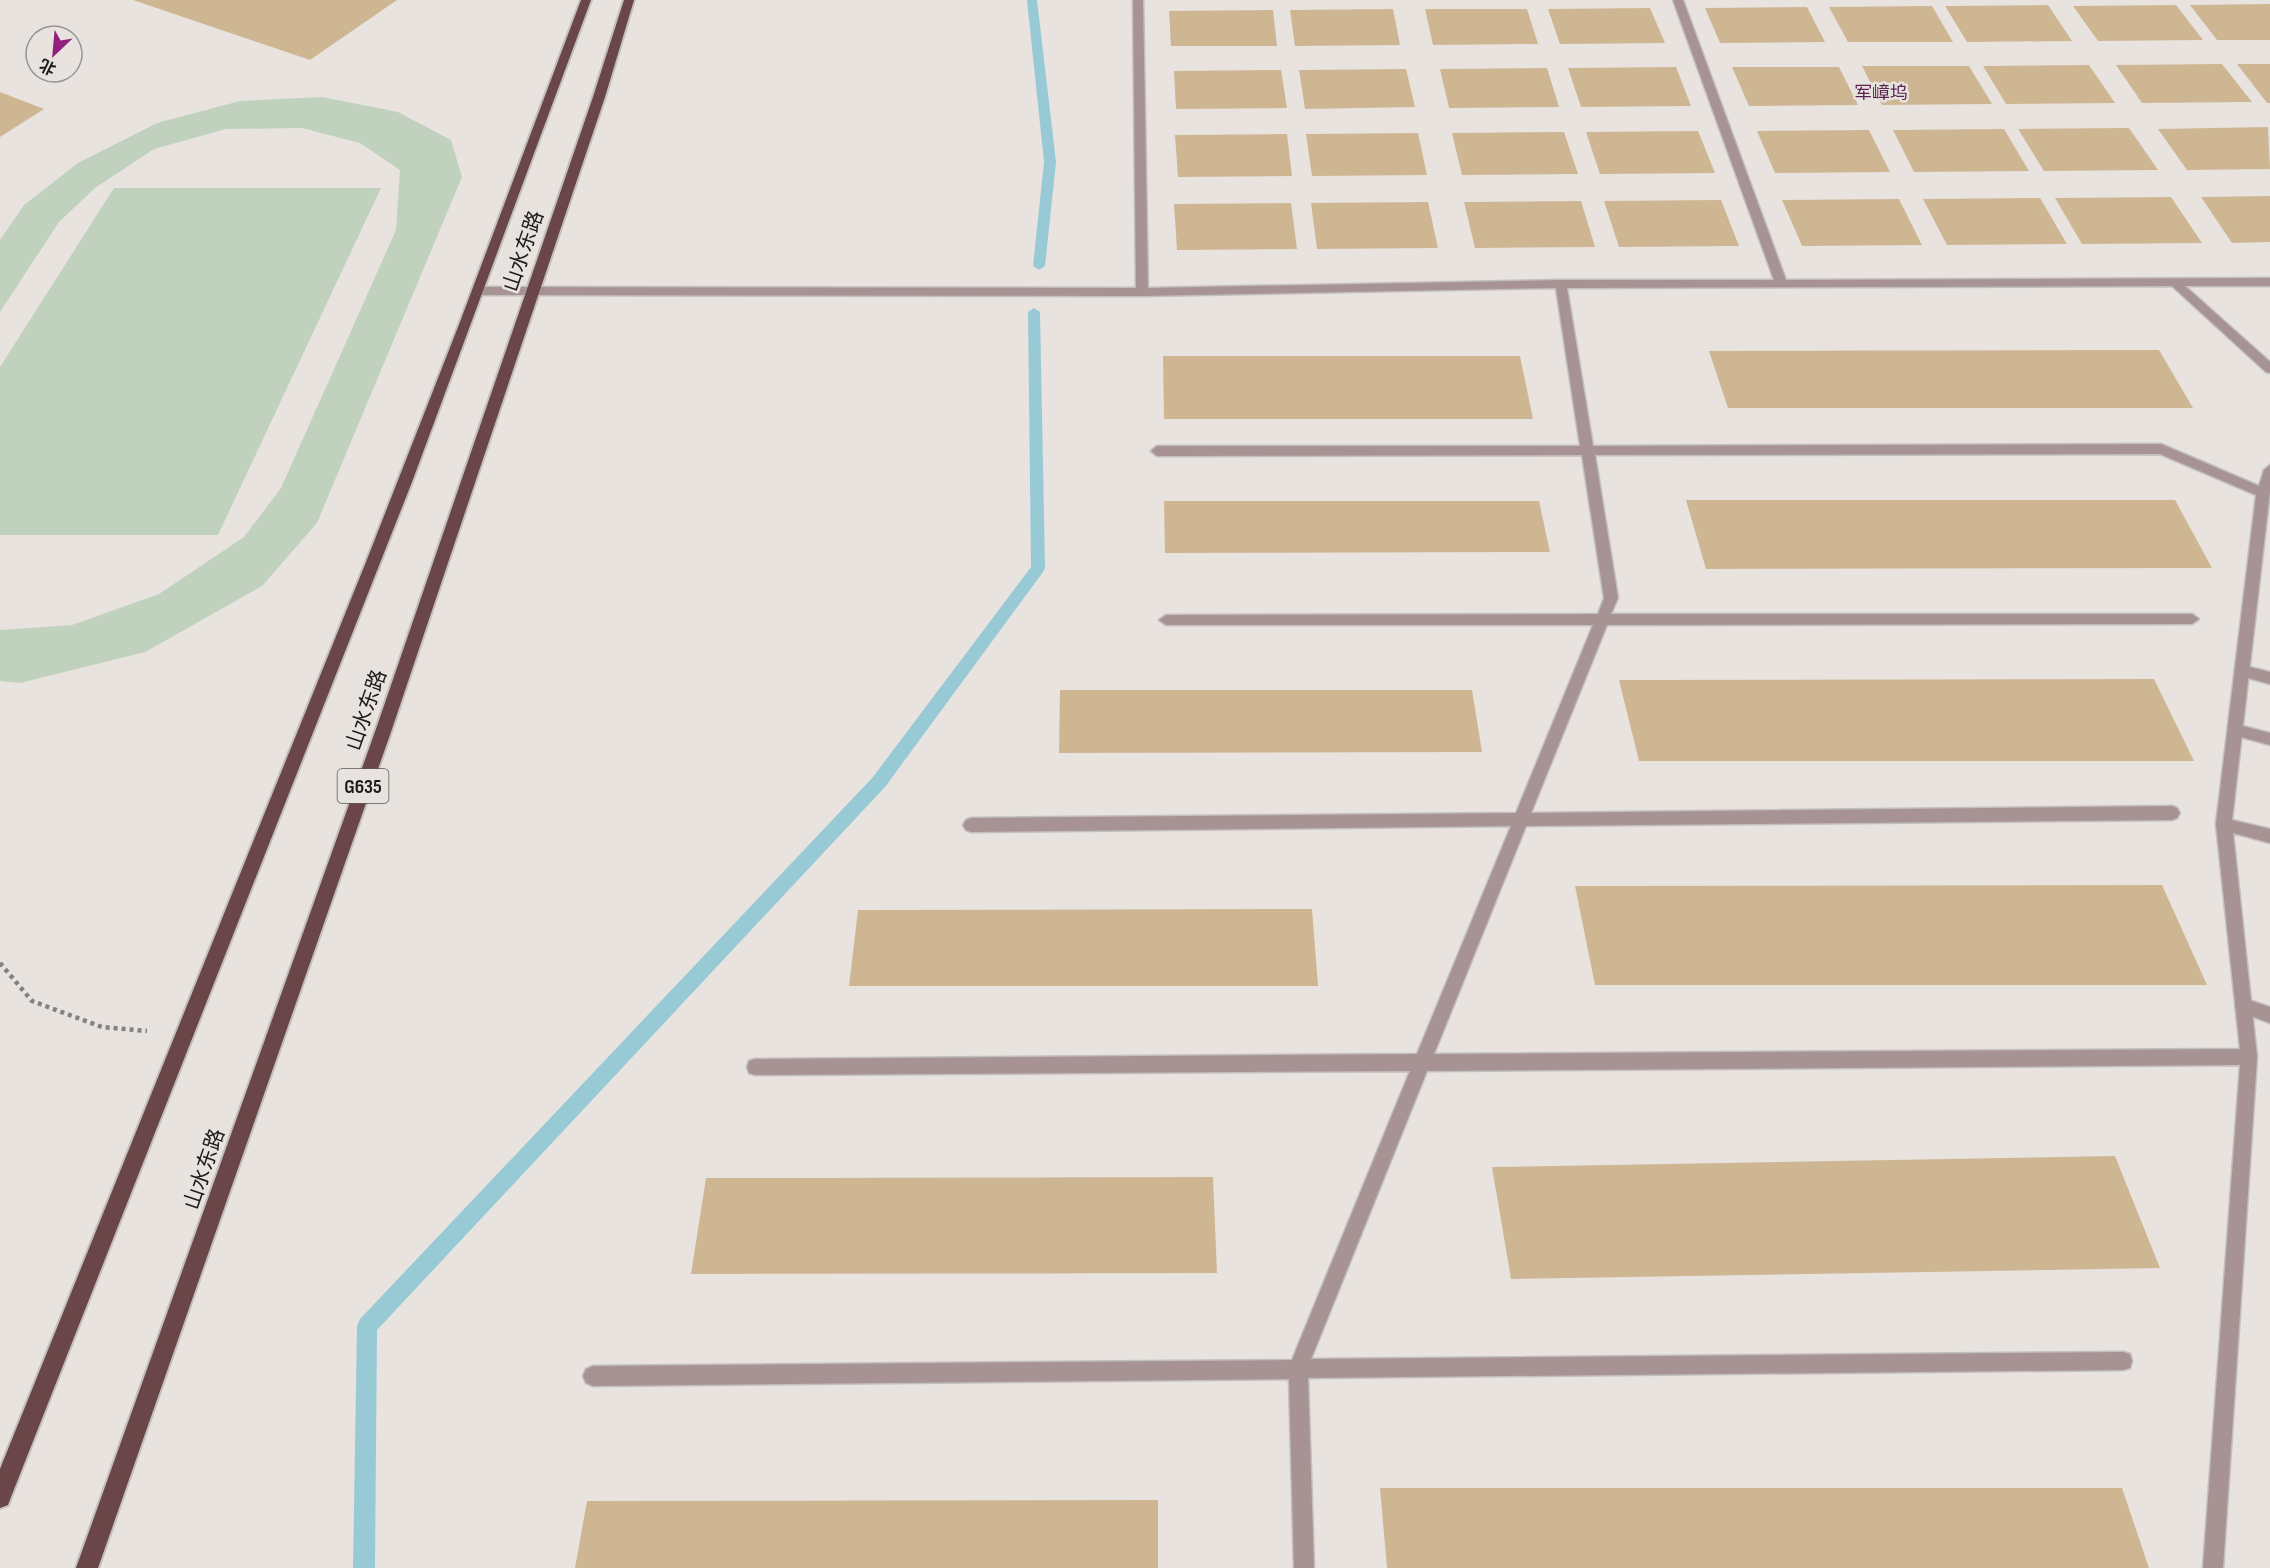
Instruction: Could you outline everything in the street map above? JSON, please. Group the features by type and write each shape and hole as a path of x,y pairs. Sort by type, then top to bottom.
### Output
{"highway":[{"name":"山水东路","path":"0,1497 70,1313 343,640 480,291 586,0"},
{"name":"山水东路","path":"87,1568 384,729 599,97 629,0"}],"street":[{"path":"1138,0 1142,292"},
{"path":"1678,0 1781,283"},
{"path":"480,291 1142,292 1561,284 2270,282"},
{"path":"1304,1568 1298,1368 1611,598 1561,284"},
{"path":"2176,284 2270,369"},
{"path":"1157,451 2161,449 2263,493"},
{"path":"2213,1568 2248,1057 2224,824 2263,493 2270,470"},
{"path":"1166,620 2192,620"},
{"path":"2242,671 2270,678"},
{"path":"2235,730 2270,739"},
{"path":"971,825 2172,813"},
{"path":"2224,824 2270,836"},
{"path":"2243,1006 2270,1015"},
{"path":"755,1067 2248,1057"},
{"path":"593,1376 2123,1361"}],"path":[{"path":"0,963 32,1001 102,1027 183,1033"}],"green space":[{"path":"322,97 398,112 451,140 462,177 317,523 262,586 145,652 20,683 0,681 0,630 72,625 159,594 244,537 281,488 396,230 400,170 360,143 302,128 226,129 154,149 95,188 59,222 0,312 0,240 24,205 78,163 157,123 240,101"},
{"path":"114,188 381,188 218,535 0,535 0,367"}],"building":[{"path":"133,0 397,0 310,60"},
{"path":"2270,4 2270,40 2217,40 2190,5"},
{"path":"2048,5 2072,41 1967,42 1945,6"},
{"path":"2176,5 2203,40 2098,41 2073,6"},
{"path":"1932,6 1953,42 1848,42 1829,7"},
{"path":"1807,7 1825,42 1720,43 1705,8"},
{"path":"1650,8 1665,43 1560,44 1548,9"},
{"path":"1393,9 1400,45 1295,46 1290,10"},
{"path":"1425,9 1527,9 1538,44 1433,45"},
{"path":"1273,10 1277,46 1171,46 1169,11"},
{"path":"2222,64 2252,102 2142,103 2116,65"},
{"path":"2237,64 2270,64 2270,103 2267,103"},
{"path":"2089,65 2115,103 2006,104 1983,66"},
{"path":"1862,66 1969,66 1992,104 1882,105"},
{"path":"1676,67 1691,106 1581,107 1568,68"},
{"path":"1732,67 1839,67 1858,105 1749,106"},
{"path":"1547,68 1559,107 1449,108 1440,69"},
{"path":"1406,69 1415,107 1305,109 1299,70"},
{"path":"1281,70 1287,108 1176,109 1174,71"},
{"path":"0,92 44,109 0,137"},
{"path":"2268,127 2270,169 2187,170 2158,129"},
{"path":"2129,128 2158,170 2044,171 2018,129"},
{"path":"2004,129 2029,171 1914,172 1893,130"},
{"path":"1869,130 1890,172 1775,173 1757,131"},
{"path":"1698,131 1715,173 1600,174 1586,132"},
{"path":"1564,132 1578,174 1462,175 1452,133"},
{"path":"1418,133 1427,175 1312,176 1306,134"},
{"path":"1287,134 1292,176 1178,177 1175,135"},
{"path":"2270,196 2270,242 2232,243 2201,197"},
{"path":"2171,197 2202,243 2082,244 2055,198"},
{"path":"2040,198 2067,244 1947,245 1923,199"},
{"path":"1899,199 1922,245 1802,246 1782,200"},
{"path":"1721,200 1739,246 1619,247 1604,201"},
{"path":"1581,201 1595,247 1475,248 1464,202"},
{"path":"1428,202 1438,248 1317,249 1311,203"},
{"path":"1291,203 1297,249 1177,250 1174,204"},
{"path":"2159,350 2193,408 1728,408 1709,351"},
{"path":"1163,356 1520,356 1533,419 1164,419"},
{"path":"1686,500 2175,500 2212,568 1706,569"},
{"path":"1164,501 1539,501 1550,552 1165,553"},
{"path":"2154,679 2194,761 1639,761 1619,680"},
{"path":"1060,690 1472,690 1482,752 1059,753"},
{"path":"2162,885 2207,985 1595,985 1575,886"},
{"path":"1312,909 1318,986 849,986 858,910"},
{"path":"2115,1156 2160,1268 1511,1279 1492,1167"},
{"path":"1213,1177 1217,1273 691,1274 706,1178"},
{"path":"1380,1488 2122,1488 2149,1568 1387,1568"},
{"path":"1158,1500 1158,1568 575,1568 587,1501"}],"waterway":[{"path":"1032,0 1050,162 1039,266"},
{"path":"364,1568 367,1326 879,782 1038,568 1034,312"}],"district":[{"name":"军嶂坞","path":"1881,93"}]}
